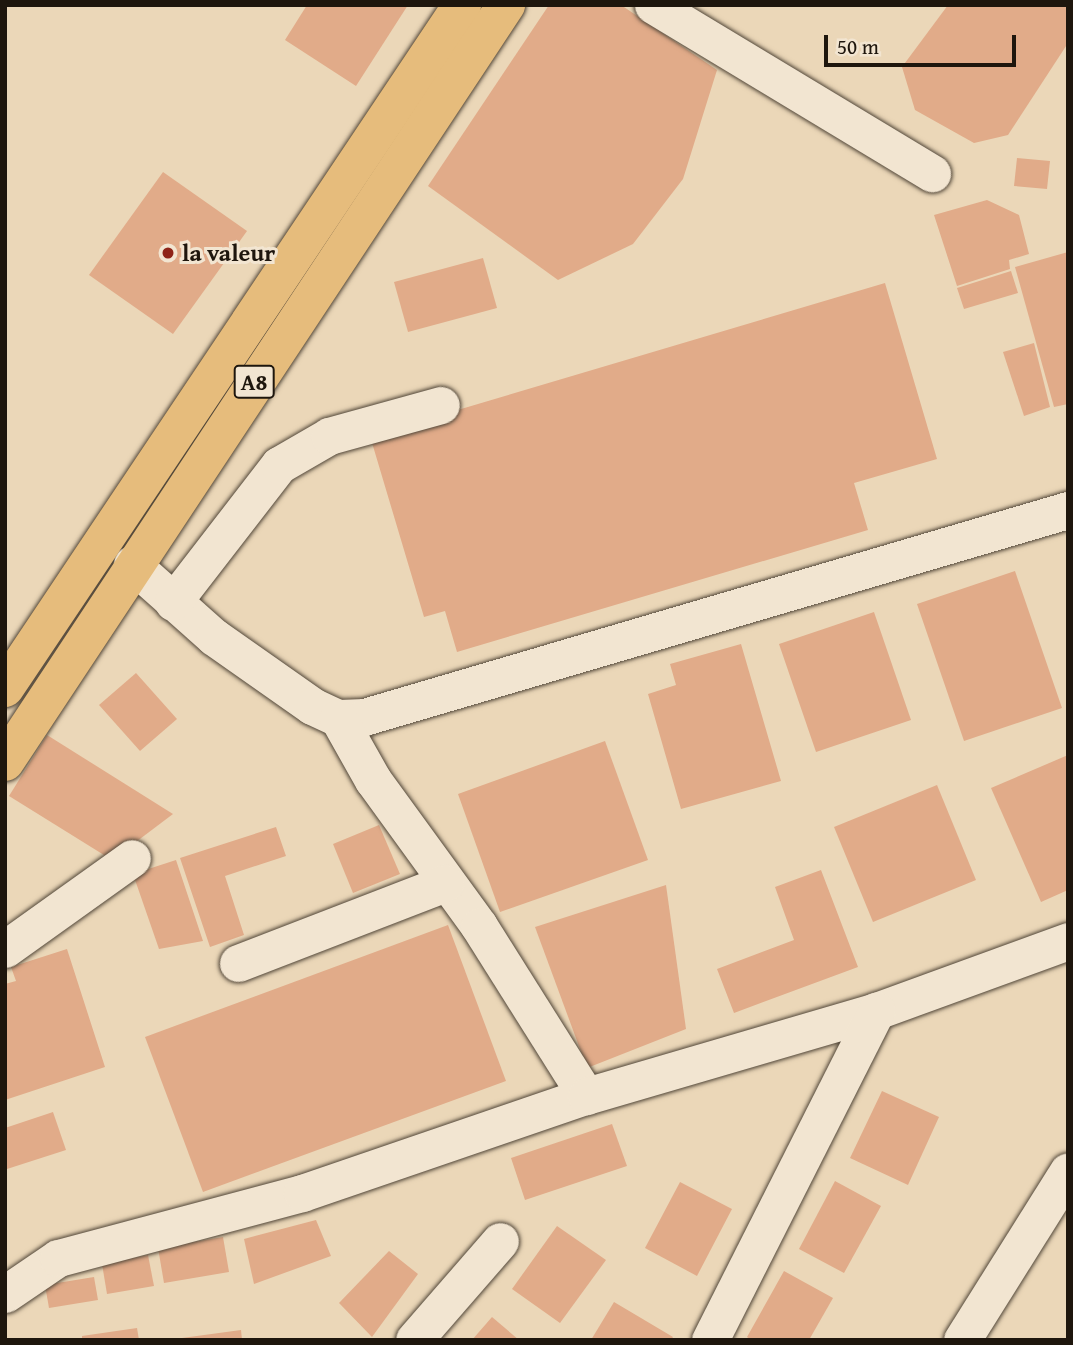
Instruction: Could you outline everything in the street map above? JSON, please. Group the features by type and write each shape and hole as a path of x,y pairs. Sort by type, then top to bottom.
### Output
{"highway":[{"name":"A8","path":"5,688 462,5"},
{"name":"A8","path":"5,762 132,564 506,5"}],"street":[{"path":"653,5 932,173"},
{"path":"173,603 279,465 329,436 440,405"},
{"path":"338,718 398,708 676,620 1068,510"},
{"path":"132,564 173,603 280,685 338,718 373,780 445,883 586,1096"},
{"path":"5,949 132,858"},
{"path":"238,963 445,883"},
{"path":"5,1294 58,1258 302,1193 586,1096 876,1011 1068,941"},
{"path":"710,1340 876,1011"},
{"path":"961,1340 1068,1171"},
{"path":"414,1340 500,1241"}],"building":[{"path":"307,5 408,5 356,86 285,40"},
{"path":"549,5 621,5 717,70 683,179 633,244 558,280 428,186"},
{"path":"948,5 1068,5 1068,43 1008,135 974,143 915,110 902,67"},
{"path":"1017,158 1050,161 1047,189 1014,186"},
{"name":"la valeur","path":"163,172 247,231 173,334 89,275"},
{"path":"987,200 1019,215 1029,254 1009,260 1010,269 957,286 934,215"},
{"path":"1068,252 1068,404 1054,407 1015,267"},
{"path":"483,258 497,308 408,332 394,282"},
{"path":"1011,271 1018,293 964,309 957,288"},
{"path":"885,283 937,459 854,483 868,530 457,652 445,611 424,617 370,436"},
{"path":"1034,343 1050,407 1024,416 1003,352"},
{"path":"1015,571 1062,708 964,741 917,604"},
{"path":"874,612 911,720 816,752 779,644"},
{"path":"741,644 781,781 681,809 648,694 676,685 670,664"},
{"path":"136,673 177,719 140,751 99,705"},
{"path":"47,735 173,814 112,860 9,796"},
{"path":"605,741 648,860 500,912 458,794"},
{"path":"1068,755 1068,890 1041,902 991,788"},
{"path":"937,785 976,880 873,922 834,827"},
{"path":"379,825 400,874 353,893 333,844"},
{"path":"276,827 286,856 225,876 244,935 210,947 180,858"},
{"path":"176,860 203,941 159,949 133,874"},
{"path":"821,870 858,967 734,1013 717,969 794,940 775,887"},
{"path":"666,885 686,1029 587,1068 535,927"},
{"path":"448,925 506,1081 203,1192 145,1037"},
{"path":"67,949 105,1067 5,1100 5,984 16,981 11,967"},
{"path":"882,1091 939,1117 908,1185 850,1158"},
{"path":"53,1112 66,1150 7,1169 5,1128"},
{"path":"612,1124 627,1166 525,1200 511,1158"},
{"path":"835,1181 881,1206 844,1273 799,1249"},
{"path":"680,1182 732,1209 697,1276 645,1248"},
{"path":"316,1220 331,1256 254,1284 244,1239"},
{"path":"557,1226 606,1260 560,1323 512,1289"},
{"path":"223,1237 229,1272 164,1283 158,1248"},
{"path":"389,1251 418,1274 372,1337 339,1303"},
{"path":"148,1255 154,1286 107,1294 102,1264"},
{"path":"784,1271 833,1298 809,1340 751,1340 747,1337"},
{"path":"94,1277 98,1300 49,1308 45,1285"},
{"path":"614,1302 673,1337 671,1340 591,1340"},
{"path":"492,1317 519,1340 472,1340"},
{"path":"137,1328 139,1340 82,1340 82,1336"},
{"path":"241,1330 242,1340 182,1338"}],"place":[{"name":"la valeur","path":"168,253"}]}
